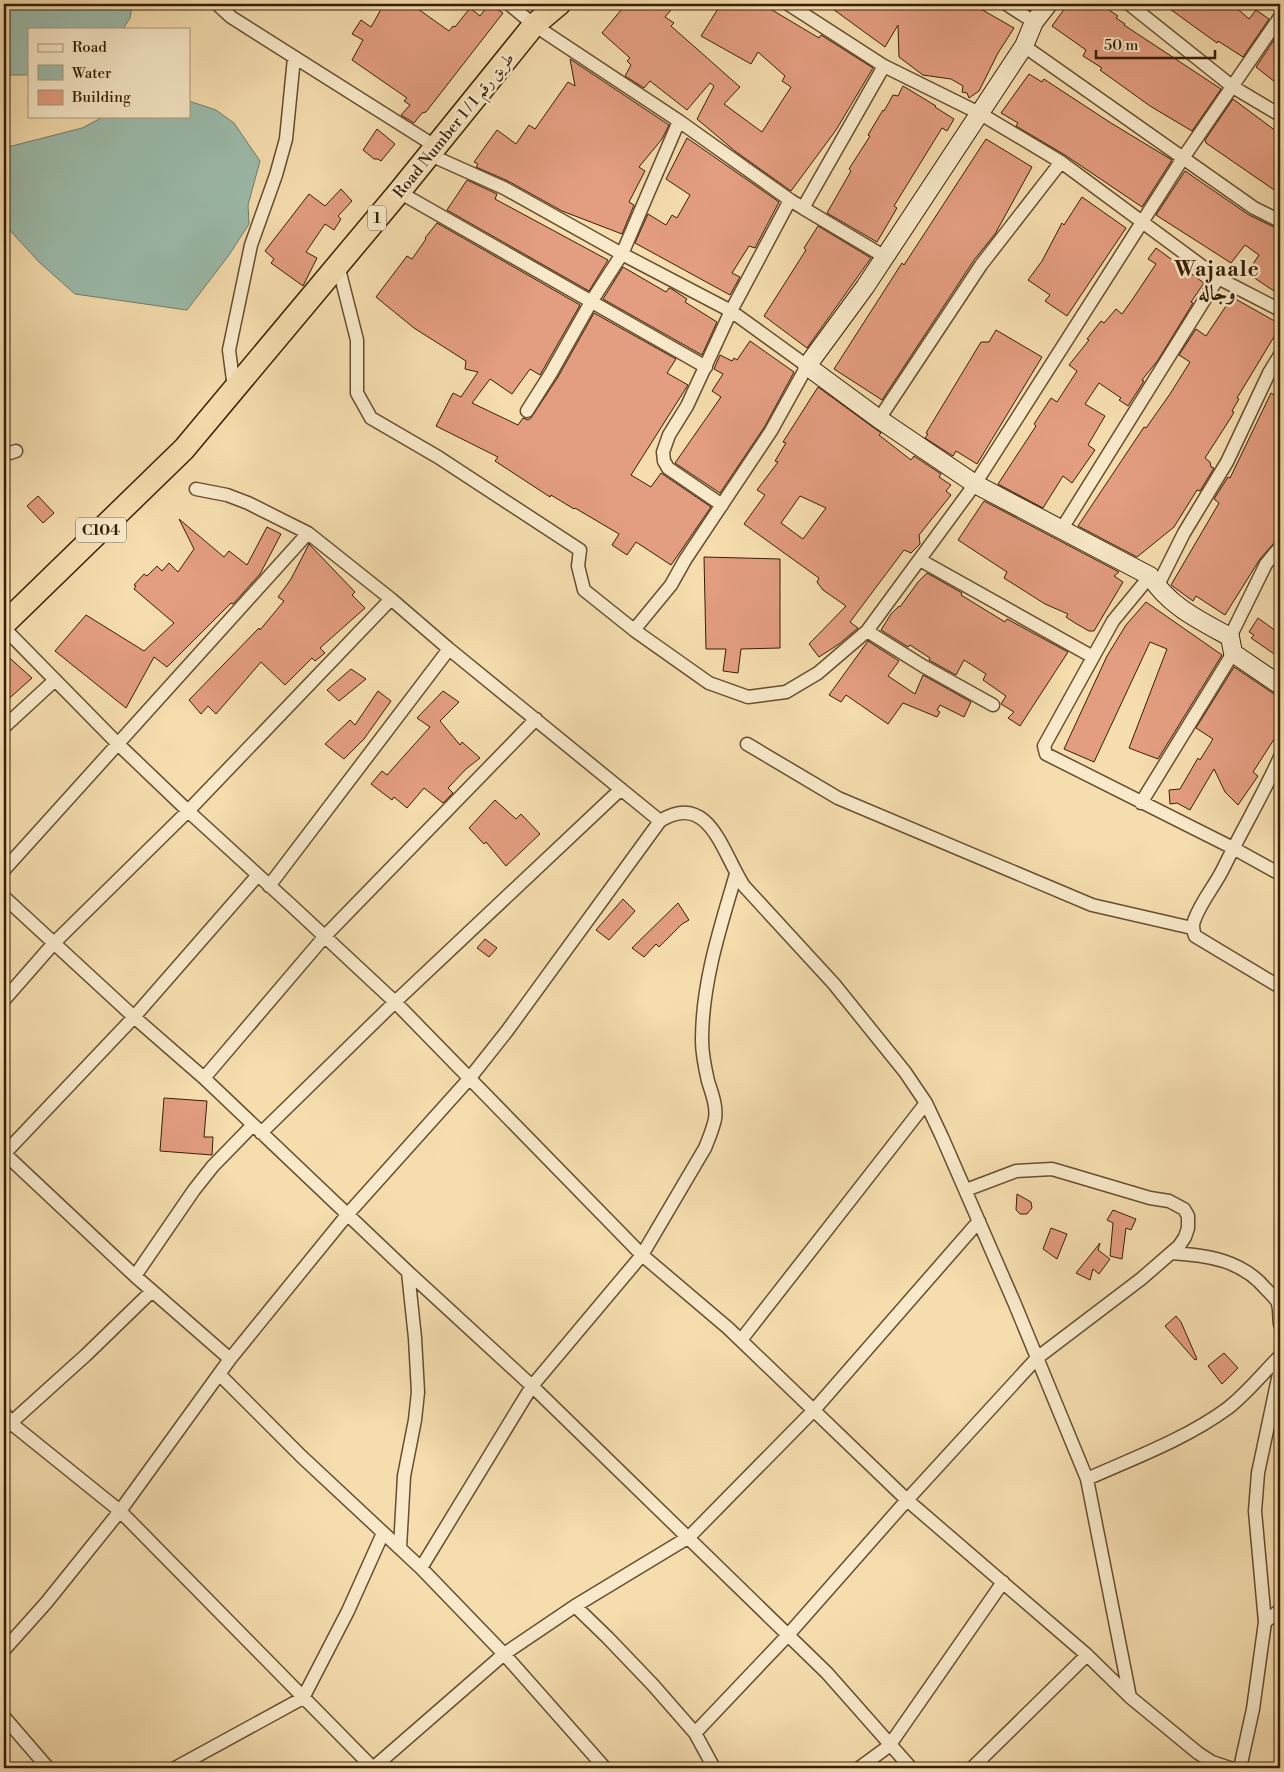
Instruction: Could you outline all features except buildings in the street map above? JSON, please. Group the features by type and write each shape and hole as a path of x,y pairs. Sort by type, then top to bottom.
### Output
{"highway":[{"name":"Road Number 1 / طريق رقم 1","path":"196,434 399,192 534,25 559,4"},
{"name":"C104","path":"4,624 184,449 196,434"}],"street":[{"path":"217,4 231,17 432,150 622,254 732,311 879,420 975,484 1153,581 1169,600 1231,645 1280,684"},
{"path":"509,4 534,25 679,122 790,200 885,257"},
{"path":"788,4 884,66 979,112 1061,162 1218,278 1280,310"},
{"path":"1006,4 1034,22"},
{"path":"634,630 671,585 685,560 771,431 807,366 842,320 885,257 1024,46 1034,22 1048,4"},
{"path":"1129,4 1233,87 1280,115"},
{"path":"338,265 357,340 357,393 371,418 438,457 580,550 578,566 584,590 634,630 709,683 748,697 786,692 818,674 867,631 920,560 975,484 1183,158 1280,17"},
{"path":"1024,46 1254,208 1280,221"},
{"path":"234,388 229,350 251,244 276,175 286,139 294,58"},
{"path":"803,208 884,66"},
{"path":"527,411 591,302 622,254 679,122"},
{"path":"879,420 981,265 1061,162"},
{"path":"399,192 706,367"},
{"path":"722,505 677,476 668,468 664,461 663,452 669,435 687,406 732,311 790,200"},
{"path":"1062,530 1218,278"},
{"path":"1280,355 1269,373 1227,462 1153,581 1113,621 1044,746 1046,754 1280,874"},
{"path":"4,455 16,451"},
{"path":"196,489 226,495 248,503 308,533 660,821"},
{"path":"4,870 308,533"},
{"path":"1141,802 1231,645 1266,564 1280,547"},
{"path":"920,560 1093,657"},
{"path":"4,1000 53,944 188,811 391,599"},
{"path":"4,628 118,745 395,1002 642,1255 741,1340 907,1500 1087,1655 1130,1697 1198,1753 1212,1762 1230,1768"},
{"path":"867,631 923,666 993,704"},
{"path":"269,886 449,650"},
{"path":"4,727 54,680"},
{"path":"204,1078 325,936 536,719"},
{"path":"747,744 838,798 1092,905 1192,928"},
{"path":"1280,757 1251,816 1232,848 1224,869 1209,890 1193,921 1192,928 1195,936 1280,988"},
{"path":"135,1276 194,1190 214,1166 395,1002 621,789"},
{"path":"4,1650 46,1603 120,1510 230,1359 347,1215 470,1079 660,821 670,815 684,812 693,813 701,818 716,835 736,874 758,903 834,984 905,1072 926,1103 966,1190 1087,1479 1130,1697"},
{"path":"421,1568 532,1386 642,1255 704,1148 714,1124 715,1106 704,1060 702,1041 704,1008 716,942 736,874"},
{"path":"230,1359 135,1276 4,1153 134,1017 258,875"},
{"path":"4,898 204,1078 347,1215 532,1386 828,1673 889,1746 911,1768"},
{"path":"741,1340 926,1103"},
{"path":"695,1733 788,1635 907,1500 1037,1358 1141,1279 1170,1253 1182,1242 1189,1221 1184,1209 1169,1201 1150,1198 1052,1169 1016,1171 966,1190"},
{"path":"152,1291 86,1355 6,1422 120,1510 373,1768 504,1654 575,1606 689,1537 814,1410 979,1222"},
{"path":"1170,1253 1208,1256 1233,1263 1247,1272 1261,1282 1277,1302 1280,1324"},
{"path":"400,1548 404,1476 415,1420 418,1392 408,1272"},
{"path":"1087,1479 1170,1441 1214,1417 1230,1406 1280,1356"},
{"path":"1240,1768 1253,1709 1266,1622 1255,1511 1256,1490 1261,1455 1280,1368"},
{"path":"219,1374 300,1456 421,1568 504,1654 605,1768"},
{"path":"175,1768 303,1698 348,1611 383,1533"},
{"path":"859,1768 889,1746 1003,1582"},
{"path":"575,1606 608,1638 695,1733 714,1768"},
{"path":"1266,1622 1280,1610"},
{"path":"972,1768 1087,1655"},
{"path":"4,1716 48,1768"}],"water":[{"path":"4,4 132,4 130,18 124,28 28,28 28,75 4,75"},
{"path":"190,101 216,110 234,123 260,161 248,205 249,224 229,255 187,310 75,294 40,263 4,224 4,148 82,128 101,118 190,118"}],"district":[{"name":"Wajaale وجاله","path":"1217,281"}]}
